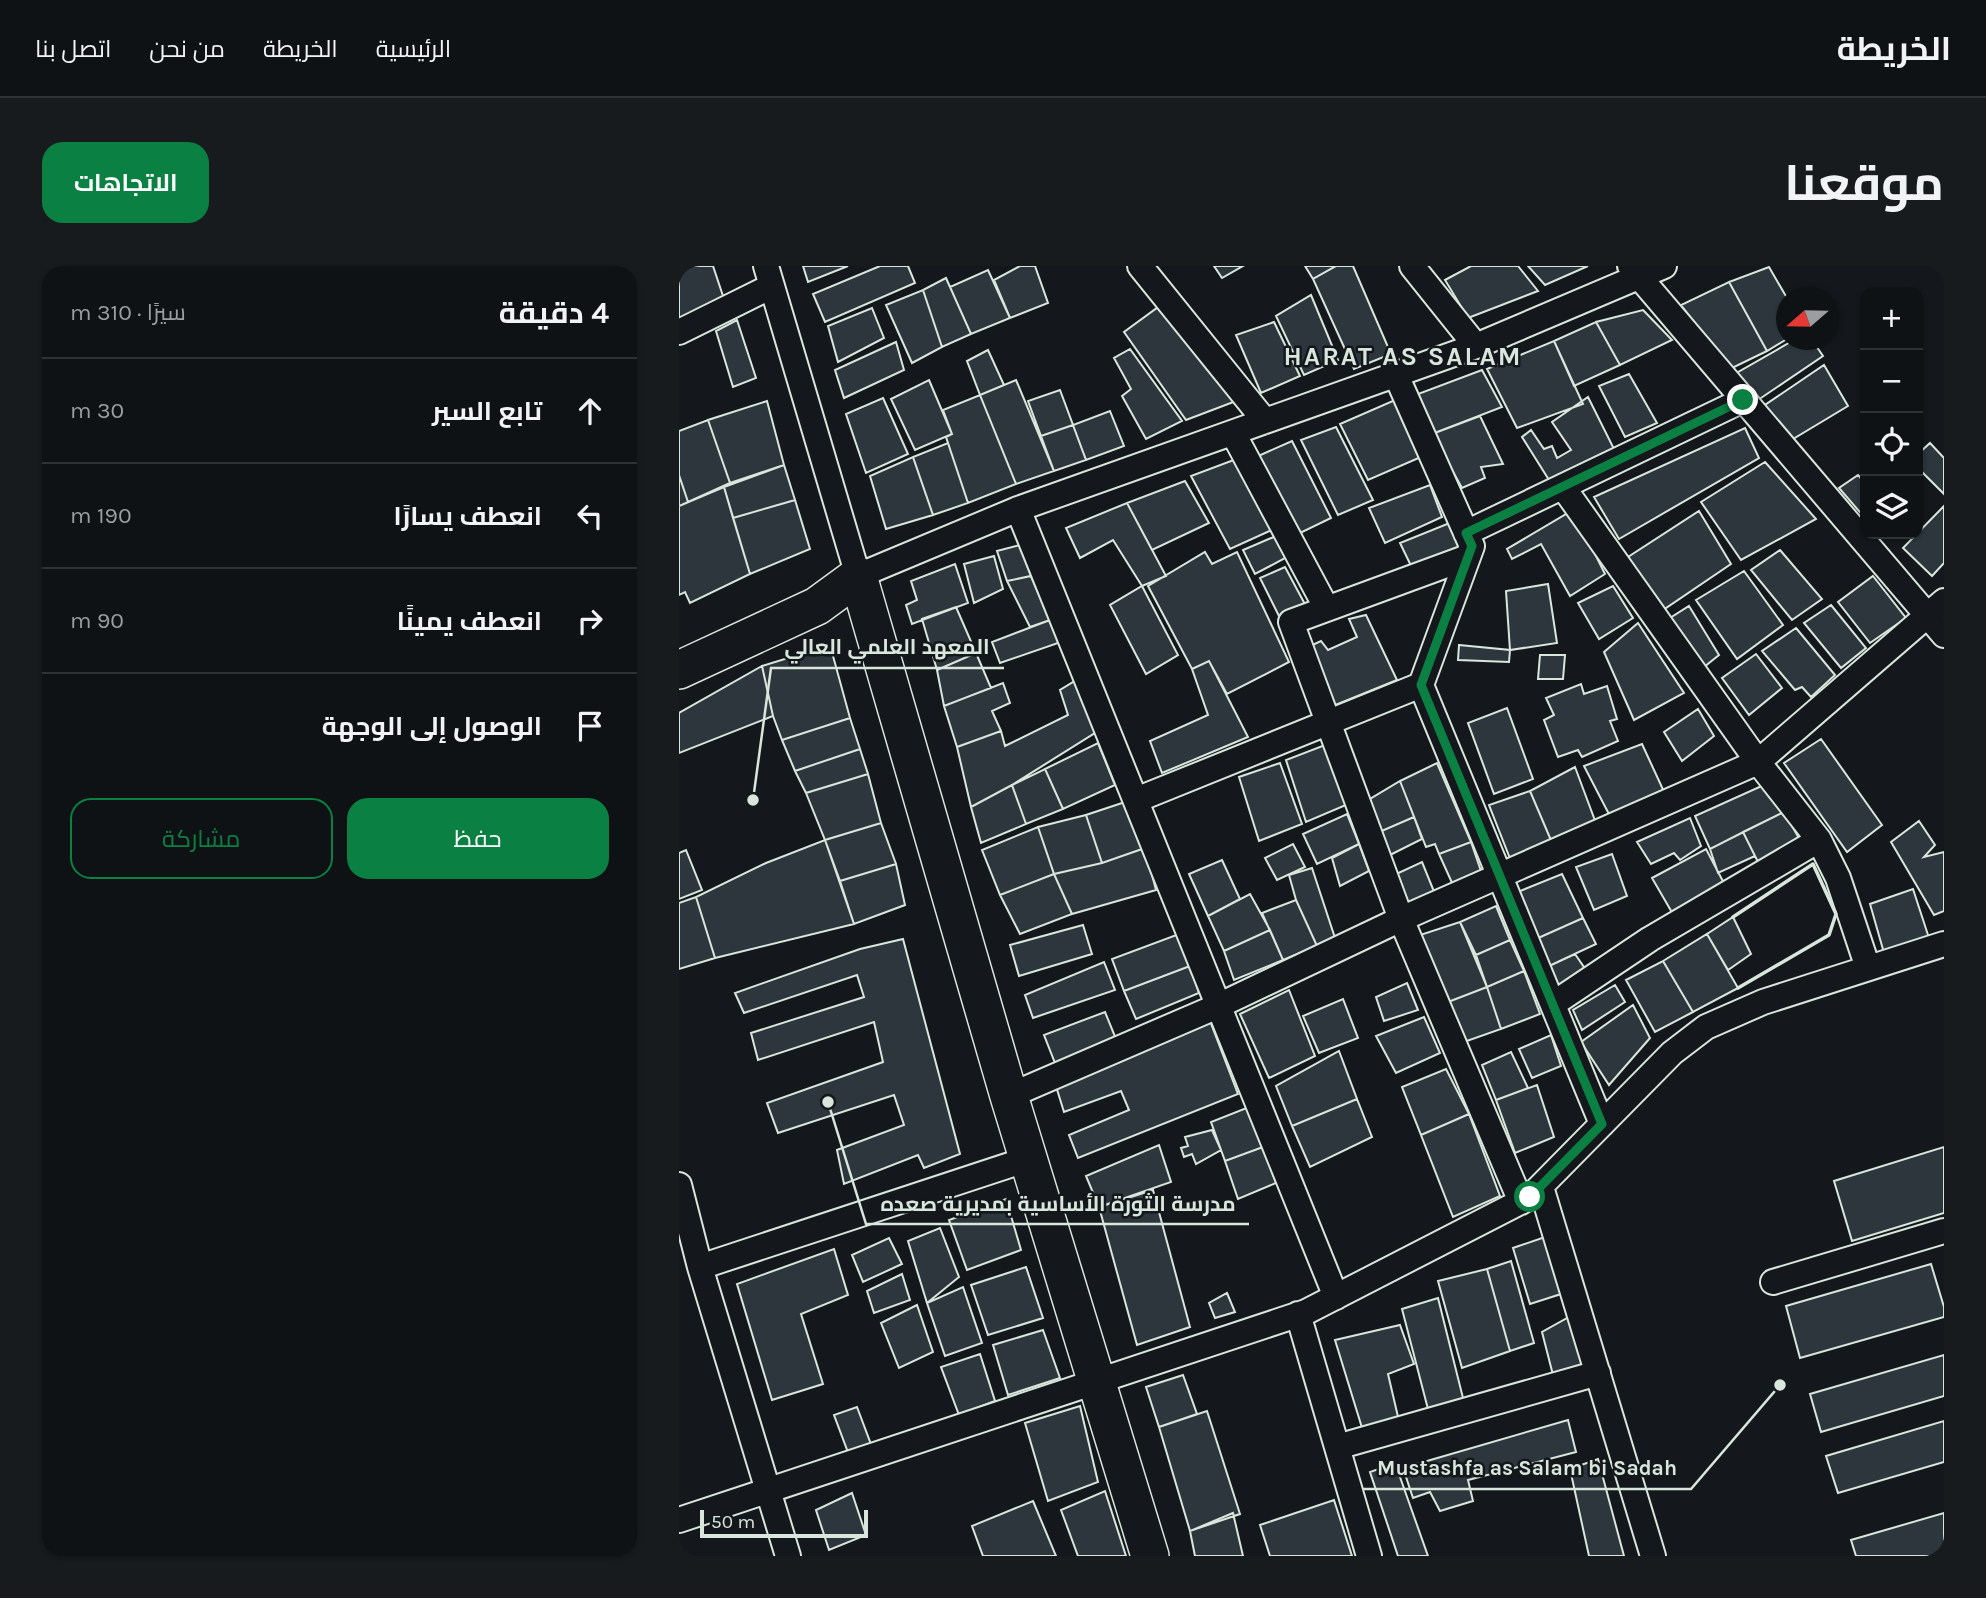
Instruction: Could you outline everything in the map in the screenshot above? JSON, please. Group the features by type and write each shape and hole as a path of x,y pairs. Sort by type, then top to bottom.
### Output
{"highway":[{"path":"679,642 810,583 833,577 858,576"},
{"path":"679,670 817,606 858,576"},
{"path":"858,576 1009,1096 1150,1556"}],"street":[{"path":"1140,266 1265,421"},
{"path":"1412,266 1476,346"},
{"path":"679,332 769,276 858,576 1019,509 1476,346 1634,271 1664,266"},
{"path":"1634,271 1743,400 1936,608 1944,635"},
{"path":"1396,375 1467,545 1421,685 1602,1124"},
{"path":"1521,1202 1401,919 1291,622 1327,609 1467,545 1563,487 1743,400"},
{"path":"1233,433 1327,609"},
{"path":"1563,487 1758,762 1819,840 1838,878 1868,968"},
{"path":"1019,509 1336,1297"},
{"path":"1009,1096 1218,1006 1401,919 1758,762 1936,608"},
{"path":"1136,800 1421,685"},
{"path":"1552,1004 1650,939 1819,840"},
{"path":"679,1520 1298,1314 1336,1297 1530,1197 1672,1053 1689,1037 1706,1027 1762,1002 1944,944"},
{"path":"700,1267 1028,1159"},
{"path":"679,1185 700,1267 788,1556"},
{"path":"1541,1187 1653,1556"},
{"path":"1773,1282 1944,1231"},
{"path":"1298,1314 1369,1556"},
{"path":"1337,1447 1598,1373"}],"building":[{"path":"679,266 713,266 724,299 679,321"},
{"path":"803,266 848,266 808,282"},
{"path":"880,266 908,266 915,283 825,322 813,294"},
{"path":"1020,266 1035,266 1048,303 1010,318 994,280"},
{"path":"1214,266 1243,266 1222,278"},
{"path":"1305,266 1336,266 1313,279"},
{"path":"1336,266 1353,266 1391,354 1354,369 1313,279"},
{"path":"1471,266 1518,266 1538,291 1468,318 1445,280"},
{"path":"1528,266 1588,266 1545,285"},
{"path":"1769,267 1781,287 1776,287 1776,346 1767,351 1729,282"},
{"path":"988,270 1010,318 971,334 950,287"},
{"path":"946,278 971,334 942,347 923,290"},
{"path":"1729,282 1767,351 1730,369 1681,305"},
{"path":"923,290 942,347 912,363 886,305"},
{"path":"1311,295 1338,360 1304,375 1276,316"},
{"path":"1161,305 1236,401 1186,420 1124,332"},
{"path":"872,308 884,338 838,362 828,326"},
{"path":"1643,310 1672,340 1620,365 1596,322"},
{"path":"737,320 756,378 733,387 716,331"},
{"path":"1274,322 1300,376 1261,393 1236,335"},
{"path":"1596,322 1620,365 1574,386 1554,341"},
{"path":"1554,341 1583,404 1517,428 1487,369"},
{"path":"896,342 904,370 844,398 835,370"},
{"path":"1130,349 1182,421 1146,439 1122,396 1131,389 1114,358"},
{"path":"988,350 1004,385 980,395 967,361"},
{"path":"1777,350 1819,350 1823,356 1755,402 1733,375"},
{"path":"1824,365 1848,406 1793,439 1762,407"},
{"path":"1482,370 1502,407 1432,434 1418,394"},
{"path":"1629,374 1657,423 1625,437 1599,386"},
{"path":"929,380 952,434 915,450 891,399"},
{"path":"1016,380 1054,471 1016,484 980,395"},
{"path":"1060,390 1073,425 1041,436 1028,401"},
{"path":"980,395 1016,484 968,503 946,437 952,434 943,410"},
{"path":"1588,397 1614,449 1549,480 1522,437 1531,430 1544,449 1552,446 1557,458 1571,450 1552,422"},
{"path":"883,398 908,454 866,473 846,414"},
{"path":"1395,400 1421,457 1368,480 1340,424"},
{"path":"767,401 784,465 730,483 708,420"},
{"path":"1110,411 1124,446 1086,460 1073,425"},
{"path":"1480,416 1503,464 1481,467 1485,478 1462,488 1432,434"},
{"path":"708,420 730,483 688,502 679,475 679,431"},
{"path":"1073,425 1086,460 1054,471 1041,436"},
{"path":"1336,427 1373,500 1338,515 1301,440"},
{"path":"1745,428 1759,458 1619,539 1594,497"},
{"path":"1292,441 1331,518 1296,535 1256,457"},
{"path":"948,443 968,503 933,515 913,457"},
{"path":"1930,443 1944,458 1944,494 1923,473 1923,449"},
{"path":"913,457 933,515 886,529 870,476"},
{"path":"1239,458 1276,528 1230,549 1191,476"},
{"path":"1765,462 1816,519 1741,560 1701,502"},
{"path":"784,465 795,500 733,518 724,487"},
{"path":"679,475 688,502 679,506"},
{"path":"1858,475 1860,477 1860,512 1839,488"},
{"path":"1185,481 1209,523 1152,550 1127,503"},
{"path":"1430,485 1442,517 1385,543 1369,508"},
{"path":"724,487 750,574 690,603 685,592 679,595 679,506"},
{"path":"795,500 810,549 750,574 733,518"},
{"path":"1127,503 1166,576 1142,586 1113,540 1080,558 1066,528"},
{"path":"1944,506 1944,563 1932,576 1903,548 1912,539 1923,539 1923,528"},
{"path":"1573,510 1605,574 1570,596 1541,544 1512,559 1507,549"},
{"path":"1699,511 1731,564 1663,610 1628,557"},
{"path":"1452,522 1464,551 1414,572 1400,543"},
{"path":"1276,536 1289,556 1255,574 1243,550"},
{"path":"1020,545 1031,576 1007,581 997,551"},
{"path":"1780,550 1822,599 1792,620 1751,570"},
{"path":"1205,552 1212,564 1237,552 1289,662 1227,694 1209,661 1192,669 1148,586"},
{"path":"994,556 1003,589 974,603 964,564"},
{"path":"955,564 968,603 912,624 906,605 917,600 911,581"},
{"path":"1285,567 1307,608 1280,618 1260,578"},
{"path":"1744,571 1783,625 1737,659 1696,600"},
{"path":"1031,576 1050,620 1030,627 1007,581"},
{"path":"1873,576 1906,618 1870,643 1838,602"},
{"path":"1548,584 1557,643 1510,650 1506,591"},
{"path":"1142,586 1178,655 1146,674 1110,605"},
{"path":"1613,586 1633,618 1599,639 1578,603"},
{"path":"1831,605 1866,648 1841,668 1804,623"},
{"path":"1689,606 1719,655 1704,667 1670,618"},
{"path":"956,607 976,653 937,670 922,619"},
{"path":"1366,615 1397,680 1333,706 1308,647 1321,641 1328,650 1357,637 1349,619"},
{"path":"1050,620 1061,642 1000,663 992,642"},
{"path":"1638,623 1684,693 1634,720 1604,652"},
{"path":"1796,628 1835,675 1811,697 1802,687 1795,690 1762,651"},
{"path":"830,645 850,718 782,740 773,716 762,666"},
{"path":"1459,645 1510,650 1509,662 1458,660"},
{"path":"976,653 991,688 944,706 937,670"},
{"path":"1756,654 1782,688 1749,715 1722,678"},
{"path":"1540,655 1565,655 1563,679 1538,679"},
{"path":"1209,661 1248,737 1162,773 1150,741 1208,715 1192,669"},
{"path":"762,666 773,716 679,753 679,713"},
{"path":"1078,679 1098,731 1012,785 971,807 957,747 1001,731 1005,746 1068,715 1060,690"},
{"path":"1003,683 1010,703 992,711 1001,731 957,747 944,706"},
{"path":"1581,684 1584,694 1607,686 1617,719 1610,721 1618,741 1582,757 1578,750 1558,757 1544,720 1554,715 1546,698"},
{"path":"1507,708 1533,779 1494,794 1468,723"},
{"path":"1698,709 1714,736 1682,761 1664,732"},
{"path":"850,718 860,749 795,771 782,740"},
{"path":"1821,739 1882,825 1847,852 1784,763"},
{"path":"1098,743 1115,785 1063,809 1045,769"},
{"path":"1642,744 1666,796 1612,820 1584,766"},
{"path":"1325,745 1346,805 1306,822 1286,760"},
{"path":"860,749 868,774 806,793 795,771"},
{"path":"1280,763 1302,824 1259,841 1239,777"},
{"path":"1437,763 1471,842 1439,854 1435,844 1426,847 1400,781"},
{"path":"1575,767 1597,826 1553,845 1530,791"},
{"path":"1045,769 1063,809 1026,824 1012,785"},
{"path":"868,774 881,823 825,840 806,793"},
{"path":"1400,781 1414,817 1377,833 1365,802"},
{"path":"1766,784 1784,812 1710,849 1695,816"},
{"path":"1012,785 1026,824 981,843 971,807"},
{"path":"1530,791 1553,845 1511,861 1489,805"},
{"path":"1125,802 1145,848 1102,863 1086,815"},
{"path":"1784,812 1800,840 1760,866 1743,832"},
{"path":"1347,814 1359,844 1317,864 1303,834"},
{"path":"1086,815 1102,863 1054,874 1038,827"},
{"path":"1414,817 1422,839 1386,857 1377,833"},
{"path":"1690,818 1701,846 1680,860 1674,853 1651,864 1637,842"},
{"path":"1919,821 1935,845 1924,857 1944,852 1944,911 1934,915 1891,842"},
{"path":"881,823 896,864 840,881 825,840"},
{"path":"1038,827 1054,874 1000,895 982,850"},
{"path":"1743,832 1755,856 1718,873 1710,849"},
{"path":"825,840 854,924 715,958 696,897 766,863"},
{"path":"1471,842 1482,874 1453,885 1439,854"},
{"path":"1293,844 1305,867 1277,880 1265,858"},
{"path":"1359,844 1369,871 1340,886 1332,858"},
{"path":"1145,848 1156,890 1072,914 1054,874 1102,863"},
{"path":"1706,849 1727,889 1677,921 1652,878"},
{"path":"686,850 702,890 679,899 679,853"},
{"path":"1612,854 1627,896 1594,910 1576,867"},
{"path":"1222,860 1240,899 1208,916 1189,874"},
{"path":"1422,862 1435,894 1406,907 1394,875"},
{"path":"896,864 905,905 854,924 840,881"},
{"path":"1312,868 1335,938 1317,946 1296,900 1289,875"},
{"path":"1054,874 1072,914 1020,934 1000,895"},
{"path":"1562,874 1583,918 1536,939 1515,893"},
{"path":"1913,889 1929,938 1884,953 1870,904"},
{"path":"1250,894 1270,930 1224,951 1208,916"},
{"path":"696,897 715,958 679,969 679,903"},
{"path":"1296,900 1317,946 1283,960 1262,913"},
{"path":"1496,906 1510,940 1476,955 1460,922"},
{"path":"1733,917 1751,954 1728,970 1707,934"},
{"path":"1583,918 1596,944 1547,967 1536,939"},
{"path":"1460,922 1487,987 1448,1002 1420,935"},
{"path":"1083,925 1092,954 1019,976 1010,945"},
{"path":"1270,930 1283,960 1234,980 1224,951"},
{"path":"1179,934 1190,966 1124,991 1112,959"},
{"path":"1707,934 1738,988 1693,1012 1663,961"},
{"path":"903,939 960,1154 924,1168 918,1155 844,1184 837,1150 904,1125 894,1095 778,1133 767,1103 883,1062 874,1022 758,1060 751,1033 864,997 857,975 744,1013 735,993 860,949"},
{"path":"1510,940 1524,971 1487,987 1476,955"},
{"path":"1575,954 1588,973 1555,991 1547,967"},
{"path":"1663,961 1693,1012 1655,1032 1626,980"},
{"path":"1104,962 1115,990 1033,1018 1025,995"},
{"path":"1190,966 1199,993 1136,1019 1124,991"},
{"path":"1524,971 1540,1014 1501,1029 1487,987"},
{"path":"1407,983 1418,1010 1384,1021 1376,997"},
{"path":"1615,985 1625,1002 1582,1030 1573,1010"},
{"path":"1487,987 1501,1029 1464,1042 1448,1002"},
{"path":"1289,990 1315,1056 1269,1078 1240,1014"},
{"path":"1343,999 1358,1038 1319,1053 1303,1016"},
{"path":"1633,1005 1650,1038 1609,1085 1581,1042"},
{"path":"1105,1012 1116,1039 1055,1063 1044,1035"},
{"path":"1424,1017 1440,1053 1396,1073 1376,1036"},
{"path":"1210,1021 1238,1094 1078,1158 1069,1135 1129,1110 1121,1091 1064,1112 1055,1083"},
{"path":"1551,1035 1561,1066 1532,1078 1519,1049"},
{"path":"1339,1051 1357,1099 1292,1126 1276,1086"},
{"path":"1511,1052 1528,1088 1496,1100 1482,1065"},
{"path":"1446,1069 1469,1114 1421,1135 1402,1087"},
{"path":"1537,1085 1554,1137 1515,1153 1496,1100"},
{"path":"1357,1099 1372,1137 1310,1167 1292,1126"},
{"path":"1249,1107 1263,1147 1225,1161 1211,1122"},
{"path":"1469,1114 1500,1196 1453,1217 1421,1135"},
{"path":"1212,1130 1221,1150 1196,1164 1192,1154 1184,1157 1181,1148 1188,1146 1185,1137"},
{"path":"1159,1145 1171,1182 1099,1207 1086,1176"},
{"path":"1263,1147 1276,1183 1238,1199 1225,1161"},
{"path":"1944,1147 1944,1213 1852,1241 1834,1181"},
{"path":"1153,1190 1190,1327 1137,1345 1099,1207"},
{"path":"1006,1199 1021,1250 967,1270 949,1220"},
{"path":"940,1228 959,1277 927,1303 908,1241"},
{"path":"1545,1237 1561,1294 1530,1304 1513,1248"},
{"path":"889,1238 902,1264 863,1282 852,1255"},
{"path":"834,1249 848,1295 801,1314 823,1384 772,1400 737,1284"},
{"path":"1511,1261 1534,1343 1510,1351 1487,1269"},
{"path":"1931,1264 1944,1307 1944,1317 1800,1358 1786,1306"},
{"path":"1026,1267 1043,1318 988,1335 971,1285"},
{"path":"1487,1269 1510,1351 1462,1368 1438,1281"},
{"path":"902,1274 910,1300 874,1313 867,1291"},
{"path":"963,1287 982,1343 945,1356 927,1303"},
{"path":"1227,1293 1235,1312 1215,1318 1209,1303"},
{"path":"1438,1298 1464,1402 1429,1413 1402,1309"},
{"path":"917,1305 933,1352 899,1368 881,1323"},
{"path":"1569,1317 1584,1368 1553,1375 1542,1332"},
{"path":"1400,1325 1414,1364 1388,1374 1399,1421 1363,1431 1335,1340"},
{"path":"1043,1330 1060,1378 1008,1395 993,1345"},
{"path":"980,1354 995,1401 959,1415 941,1367"},
{"path":"1944,1355 1944,1396 1821,1432 1810,1394"},
{"path":"1183,1375 1197,1414 1159,1427 1146,1387"},
{"path":"1080,1406 1098,1482 1048,1501 1025,1423"},
{"path":"857,1407 872,1447 849,1455 834,1415"},
{"path":"1207,1411 1240,1514 1190,1531 1159,1427"},
{"path":"1568,1420 1576,1452 1468,1480 1473,1501 1440,1511 1430,1492 1413,1498 1403,1468"},
{"path":"1944,1421 1944,1462 1838,1493 1826,1456"},
{"path":"1598,1459 1624,1556 1589,1556 1570,1469"},
{"path":"1395,1463 1428,1556 1398,1556 1370,1472"},
{"path":"1105,1491 1126,1556 1078,1556 1061,1510"},
{"path":"852,1493 866,1535 829,1550 816,1510"},
{"path":"1334,1500 1352,1556 1270,1556 1260,1525"},
{"path":"1033,1501 1056,1556 983,1556 972,1526"},
{"path":"1233,1513 1243,1556 1195,1556 1190,1531"},
{"path":"1944,1513 1944,1554 1856,1556 1851,1540"}],"wall":[{"path":"1733,917 1813,864 1836,914 1829,935 1738,988"}],"place":[{"name":"المعهد العلمي العالي","path":"753,800"},
{"name":"مدرسة الثورة الأساسية بمديرية صعده","path":"828,1102"},
{"name":"Mustashfa as Salam bi Sadah","path":"1780,1385"}],"district":[{"name":"HARAT AS SALAM","path":"1403,356"}],"route":[{"path":"1530,1197 1602,1124 1421,685 1472,546 1466,533 1743,400"}]}
